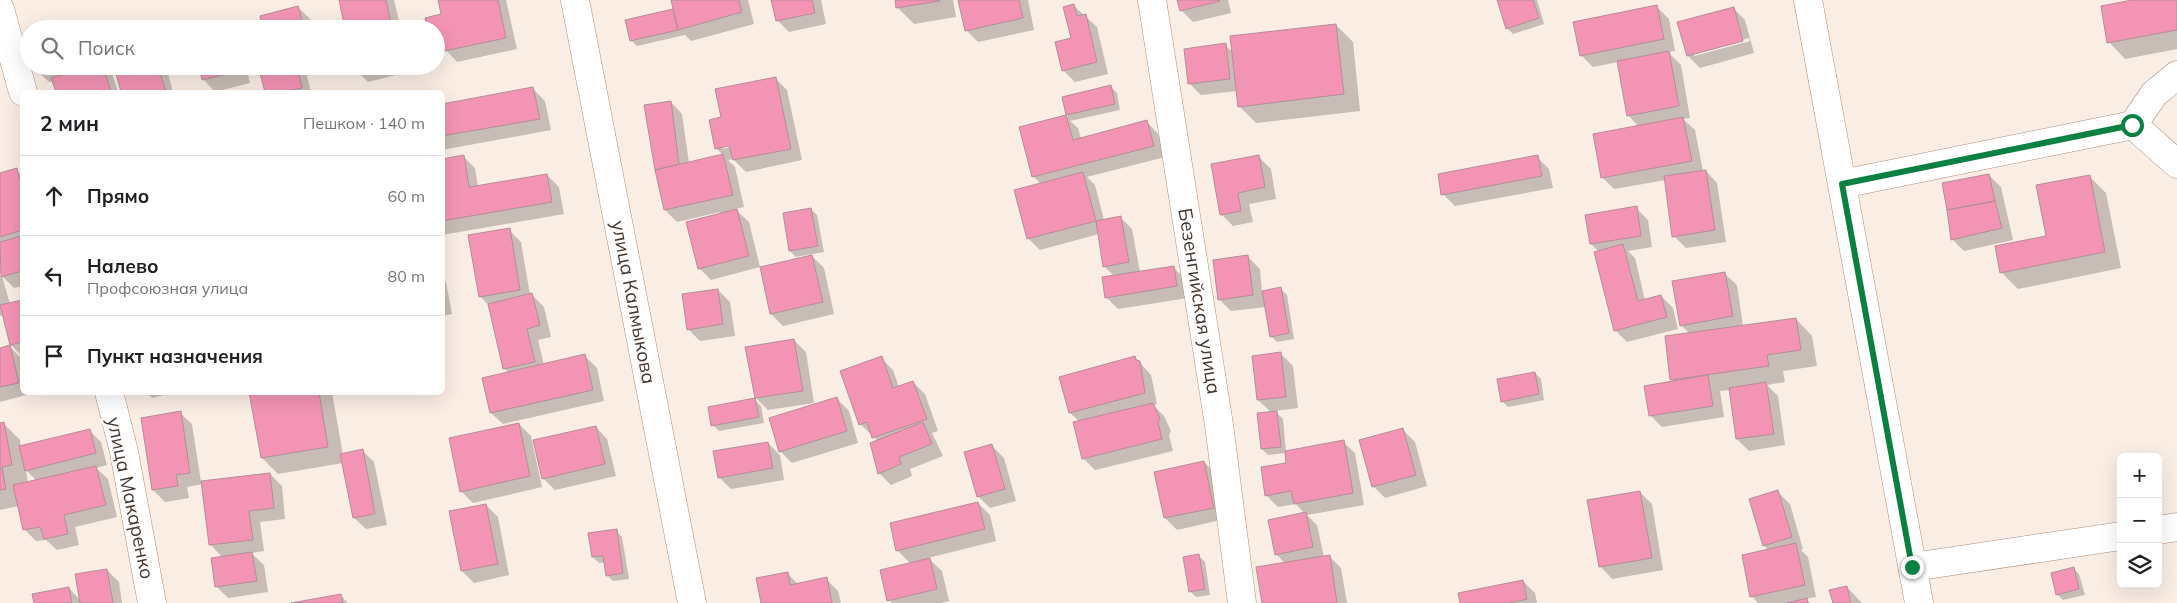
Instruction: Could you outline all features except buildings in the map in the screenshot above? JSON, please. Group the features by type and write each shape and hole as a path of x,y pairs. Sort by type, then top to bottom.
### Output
{"street":[{"name":"улица Калмыкова","path":"575,0 692,603"},
{"name":"Безенгийская улица","path":"1152,0 1220,425 1242,603"},
{"path":"1808,0 1919,603"},
{"path":"0,9 22,90"},
{"path":"1842,184 2132,125 2154,94 2177,75"},
{"path":"2132,125 2177,164"},
{"name":"улица Макаренко","path":"110,395 124,452 152,603"},
{"path":"2162,529 2177,527"},
{"path":"1912,567 2117,537"}],"route":[{"path":"1912,567 1842,184 2132,125"}]}
